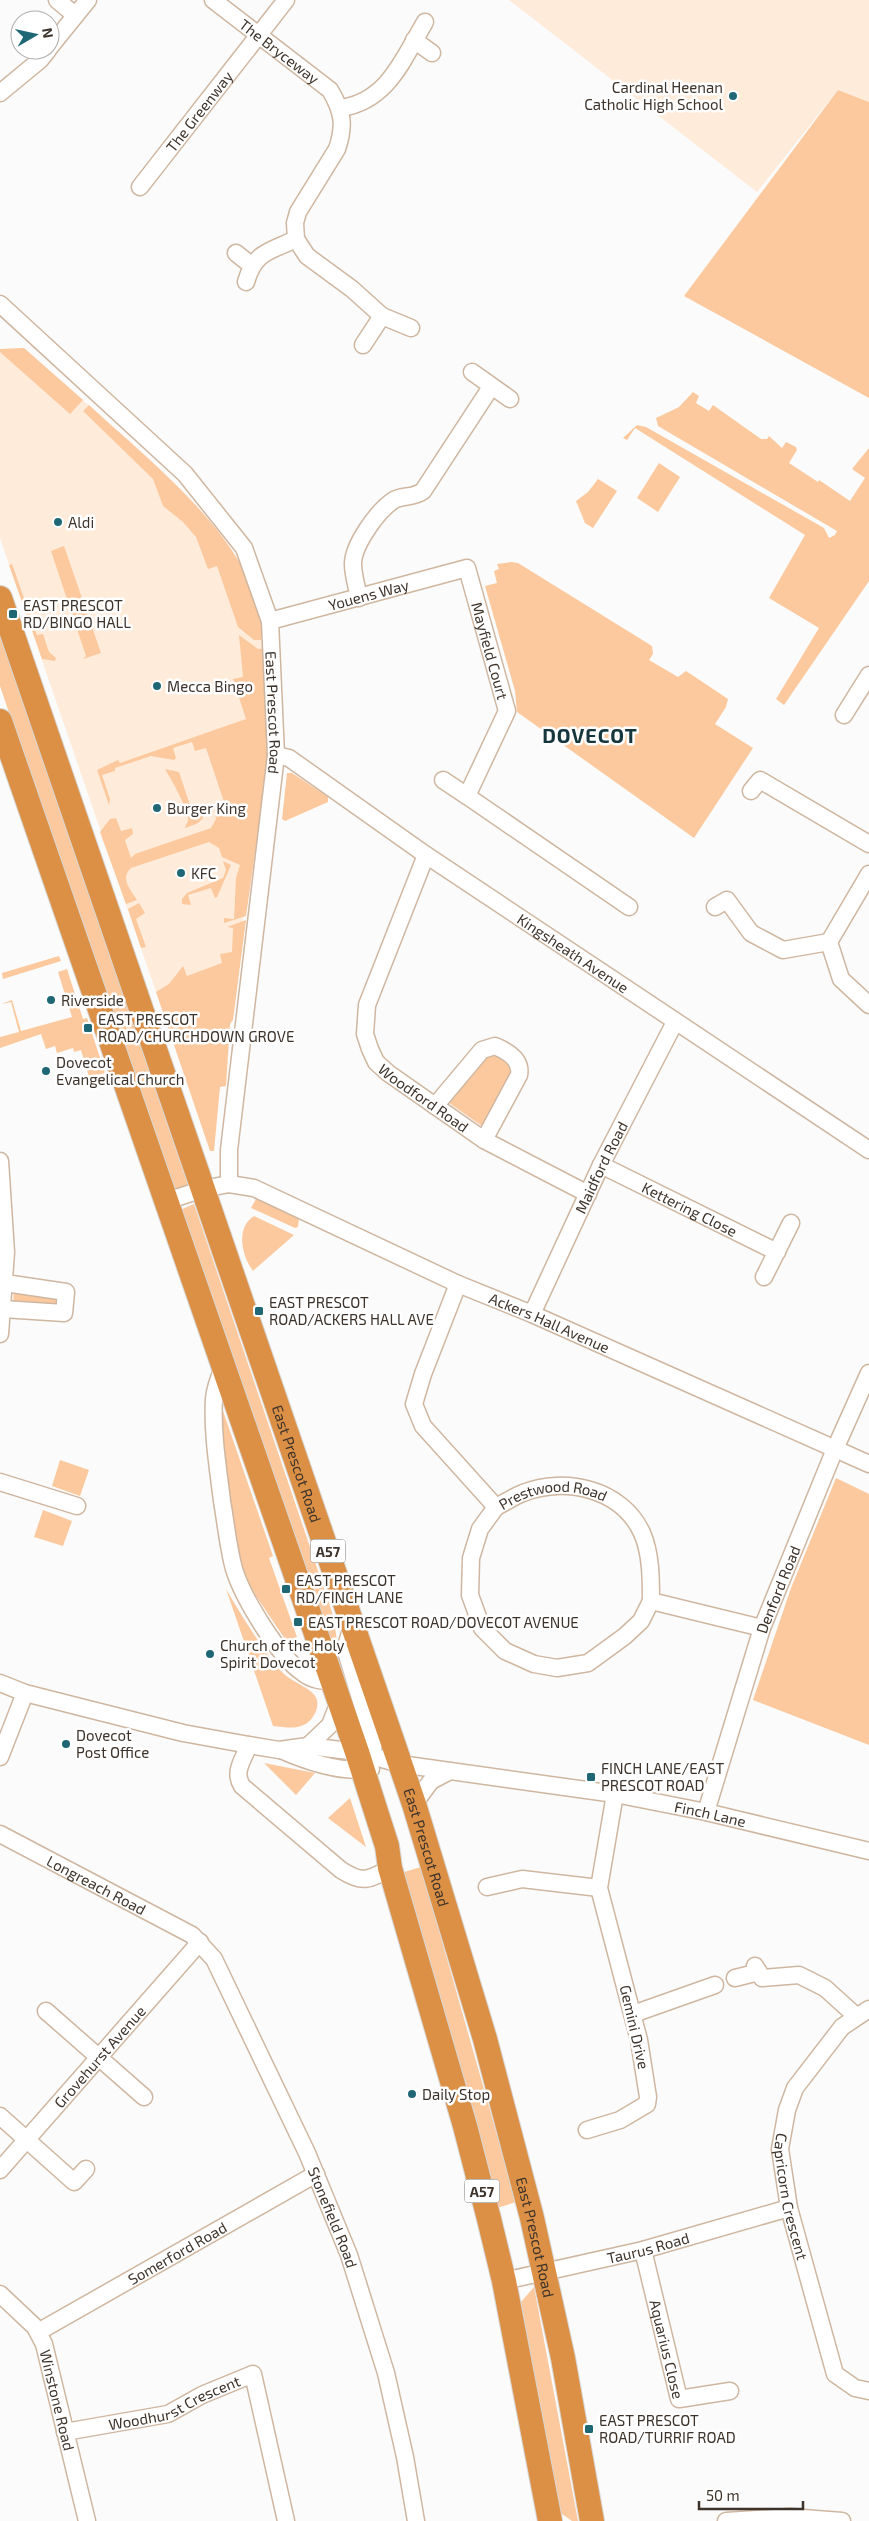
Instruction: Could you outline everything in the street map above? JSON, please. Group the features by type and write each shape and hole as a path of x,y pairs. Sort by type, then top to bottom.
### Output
{"highway":[{"name":"East Prescot Road","path":"0,598 414,1804 510,2128 563,2358 592,2521"},
{"name":"A57","path":"0,721 335,1692 364,1760 387,1846 390,1868 465,2126 504,2281 550,2521"}],"street":[{"path":"57,0 75,15"},
{"path":"60,34 88,0"},
{"name":"The Bryceway","path":"213,0 330,90 340,108"},
{"name":"The Greenway","path":"140,187 260,36 286,0"},
{"path":"411,328 382,316 352,290 306,256 296,239 295,223 298,212 338,144 342,128 340,108 368,98 388,84 425,22"},
{"path":"414,40 432,53"},
{"path":"0,93 40,60"},
{"path":"246,282 251,265 267,251 296,239"},
{"path":"236,253 251,265"},
{"name":"East Prescot Road","path":"4,314 185,474 244,548 270,621 276,755 229,1150 229,1184"},
{"path":"363,345 382,316"},
{"path":"472,372 510,400"},
{"path":"359,598 353,562 364,535 388,504 396,499 417,495 423,491 491,387"},
{"name":"Youens Way","path":"270,621 467,568"},
{"name":"Mayfield Court","path":"467,568 508,711 470,791"},
{"path":"844,715 864,698 869,675"},
{"name":"Kingsheath Avenue","path":"276,755 289,758 426,855 869,1150"},
{"path":"443,780 470,791 629,907"},
{"path":"751,792 760,780 869,844"},
{"name":"Woodford Road","path":"426,855 367,1005 365,1027 370,1049 376,1062 484,1140 588,1194"},
{"path":"869,874 829,942 841,979 869,1005"},
{"path":"715,907 727,900 751,933 783,950 829,942"},
{"name":"Maidford Road","path":"532,1314 601,1165 675,1022"},
{"path":"435,1106 482,1050 495,1046 501,1048 517,1061 520,1068 519,1075 484,1140"},
{"path":"0,1161 5,1220 5,1283 0,1334"},
{"name":"Kettering Close","path":"601,1165 777,1252"},
{"path":"167,1201 203,1189 229,1184"},
{"name":"Ackers Hall Avenue","path":"229,1184 254,1188 458,1284 532,1314 869,1464"},
{"path":"764,1277 791,1223"},
{"path":"3,1309 64,1312 66,1292 5,1283"},
{"name":"Prestwood Road","path":"458,1284 423,1374 414,1404 423,1426 496,1507 523,1492 570,1485 609,1497 626,1511 642,1532 648,1552 650,1601"},
{"path":"224,1366 214,1397 214,1417 219,1477 229,1546 235,1570 257,1616 294,1665 311,1678 335,1692 330,1726 308,1746"},
{"name":"Denford Road","path":"706,1812 762,1628 835,1449 869,1373"},
{"path":"0,1482 77,1506"},
{"path":"496,1507 480,1529 471,1558 470,1595 482,1628 505,1651 534,1664 557,1668 588,1663 625,1636 641,1621 650,1601 762,1628"},
{"path":"353,1624 345,1649 373,1740 364,1760"},
{"path":"0,1683 26,1693 183,1733 279,1750 307,1761 364,1760"},
{"path":"0,1757 26,1693"},
{"path":"249,1746 237,1773 242,1786 352,1877 364,1880 390,1868"},
{"path":"279,1750 308,1746 364,1760"},
{"name":"Finch Lane","path":"364,1760 615,1794 706,1812 869,1851"},
{"path":"414,1804 431,1781 450,1771"},
{"name":"Gemini Drive","path":"587,2130 620,2120 647,2104 645,2064 600,1888 615,1794"},
{"name":"Longreach Road","path":"0,1834 196,1939"},
{"path":"487,1887 522,1879 600,1888"},
{"name":"Grovehurst Avenue","path":"0,2170 100,2057 196,1939"},
{"name":"Stonefield Road","path":"196,1939 219,1969 316,2174 349,2255 371,2319 399,2427 416,2521"},
{"path":"735,1978 757,1969 762,1978 799,1975 825,1988 863,2013"},
{"path":"633,2014 715,1985"},
{"path":"46,2010 144,2097"},
{"name":"Capricorn Crescent","path":"863,2013 842,2027 795,2088 787,2110 780,2148 789,2208 836,2374 855,2388 869,2391"},
{"path":"0,2116 74,2182 86,2169"},
{"name":"Somerford Road","path":"38,2332 316,2174"},
{"name":"Taurus Road","path":"504,2281 644,2250 789,2208"},
{"name":"Aquarius Close","path":"644,2250 679,2399 730,2391"},
{"name":"Winstone Road","path":"0,2294 31,2323 44,2344 87,2521"},
{"name":"Woodhurst Crescent","path":"65,2432 168,2414 202,2395 253,2374 286,2521"},
{"path":"726,2521 790,2517 842,2521"}],"shaded area":[{"name":"Cardinal Heenan Catholic High School","path":"509,0 869,0 869,102 838,90 757,192"},
{"path":"838,90 869,102 869,398 684,296"},
{"path":"24,348 186,496 233,554 257,602 264,654 261,783 237,961 156,992 0,538 0,349"},
{"path":"24,348 83,400 70,414 0,352 0,349"},
{"path":"693,392 699,396 696,403 709,411 713,405 761,439 767,439 769,436 782,448 786,442 796,447 797,450 789,463 850,501 865,478 852,469 869,448 869,581 784,705 776,699 819,628 769,598 805,535 635,428 627,440 623,438 637,425 646,427 824,528 829,538 835,535 837,531 658,426 656,418 679,407"},
{"path":"89,405 186,495 210,521 230,548 246,575 257,603 261,623 261,640 254,640 238,627 217,566 208,569 196,537 183,522 163,506 153,479 83,411"},
{"path":"659,463 680,477 658,512 637,498"},
{"path":"598,479 617,491 593,528 585,523 576,501 588,492"},
{"path":"64,546 101,653 83,659 86,656 51,551"},
{"path":"518,563 652,646 653,654 649,660 678,677 686,671 728,699 726,707 715,724 753,748 694,838 517,712 515,691 485,586 497,583 494,571 499,569 497,564"},
{"path":"12,564 37,635 43,634 49,652 56,658 55,661 42,659 9,565"},
{"path":"0,633 188,1185 171,1191 0,686"},
{"path":"239,635 258,649 268,648 270,734 267,769 246,916 224,923 224,918 234,919 236,878 240,865 222,857 219,848 209,842 131,868 126,876 126,880 137,900 126,904 100,832 110,819 116,818 121,831 132,828 133,834 125,840 131,858 135,854 211,828 216,819 214,806 224,802 206,748 195,751 192,742 173,748 176,758 174,760 151,756 115,768 115,771 102,775 110,799 109,805 97,770 118,760 120,763 246,719 233,679 243,677"},
{"path":"165,769 179,772 194,817 204,814 202,820 185,828 188,821 186,810"},
{"path":"287,773 292,773 328,797 328,802 285,821 282,819"},
{"path":"223,861 231,865 217,897 215,898 211,888 188,895 191,905 182,904 182,899 187,893 223,878 226,870"},
{"path":"139,903 145,913 136,919 146,947 141,948 128,909"},
{"path":"246,920 233,1020 230,1024 226,1086 220,1087 214,1151 210,1151 156,992 169,984 183,966 187,976 222,963 220,954 232,952 233,928 227,927"},
{"path":"59,956 61,961 3,979 2,973"},
{"path":"67,969 83,1019 87,1018 105,1073 89,1077 81,1050 74,1052 73,1048 57,1053 55,1046 46,1049 41,1034 0,1048 0,1037 19,1032 11,1002 1,1004 12,1000 21,1031 72,1017 58,972"},
{"path":"487,1054 500,1054 513,1069 485,1128 446,1101"},
{"path":"257,1197 299,1217 298,1227 295,1228 251,1208"},
{"path":"194,1204 333,1615 338,1647 332,1651 180,1210"},
{"path":"254,1216 294,1235 253,1271 243,1250 242,1235 248,1221"},
{"path":"14,1288 60,1295 57,1311 13,1307"},
{"path":"221,1405 273,1556 269,1558 297,1637 287,1642 256,1596 243,1572 234,1544 217,1407"},
{"path":"60,1460 89,1470 80,1496 52,1486"},
{"path":"836,1478 869,1494 869,1745 753,1700 791,1588"},
{"path":"43,1510 72,1521 63,1546 34,1537"},
{"path":"226,1589 259,1642 282,1672 315,1696 317,1709 306,1724 296,1727 273,1726"},
{"path":"264,1763 315,1773 296,1795"},
{"path":"350,1798 366,1847 328,1818"},
{"path":"421,1867 516,2202 497,2208 401,1873"},
{"path":"534,2287 578,2521 572,2521 559,2512 521,2302"}],"place":[{"name":"Cardinal Heenan Catholic High School","path":"733,96"},
{"name":"Aldi","path":"58,522"},
{"name":"EAST PRESCOT RD/BINGO HALL","path":"13,614"},
{"name":"Mecca Bingo","path":"157,686"},
{"name":"Burger King","path":"157,808"},
{"name":"KFC","path":"181,873"},
{"name":"Riverside","path":"51,1000"},
{"name":"EAST PRESCOT ROAD/CHURCHDOWN GROVE","path":"88,1028"},
{"name":"Dovecot Evangelical Church","path":"46,1071"},
{"name":"EAST PRESCOT ROAD/ACKERS HALL AVE","path":"259,1311"},
{"name":"EAST PRESCOT RD/FINCH LANE","path":"286,1589"},
{"name":"EAST PRESCOT ROAD/DOVECOT AVENUE","path":"298,1622"},
{"name":"Church of the Holy Spirit Dovecot","path":"210,1654"},
{"name":"Dovecot Post Office","path":"66,1744"},
{"name":"FINCH LANE/EAST PRESCOT ROAD","path":"591,1777"},
{"name":"Daily Stop","path":"412,2094"},
{"name":"EAST PRESCOT ROAD/TURRIF ROAD","path":"589,2429"}],"district":[{"name":"DOVECOT","path":"590,735"}]}
